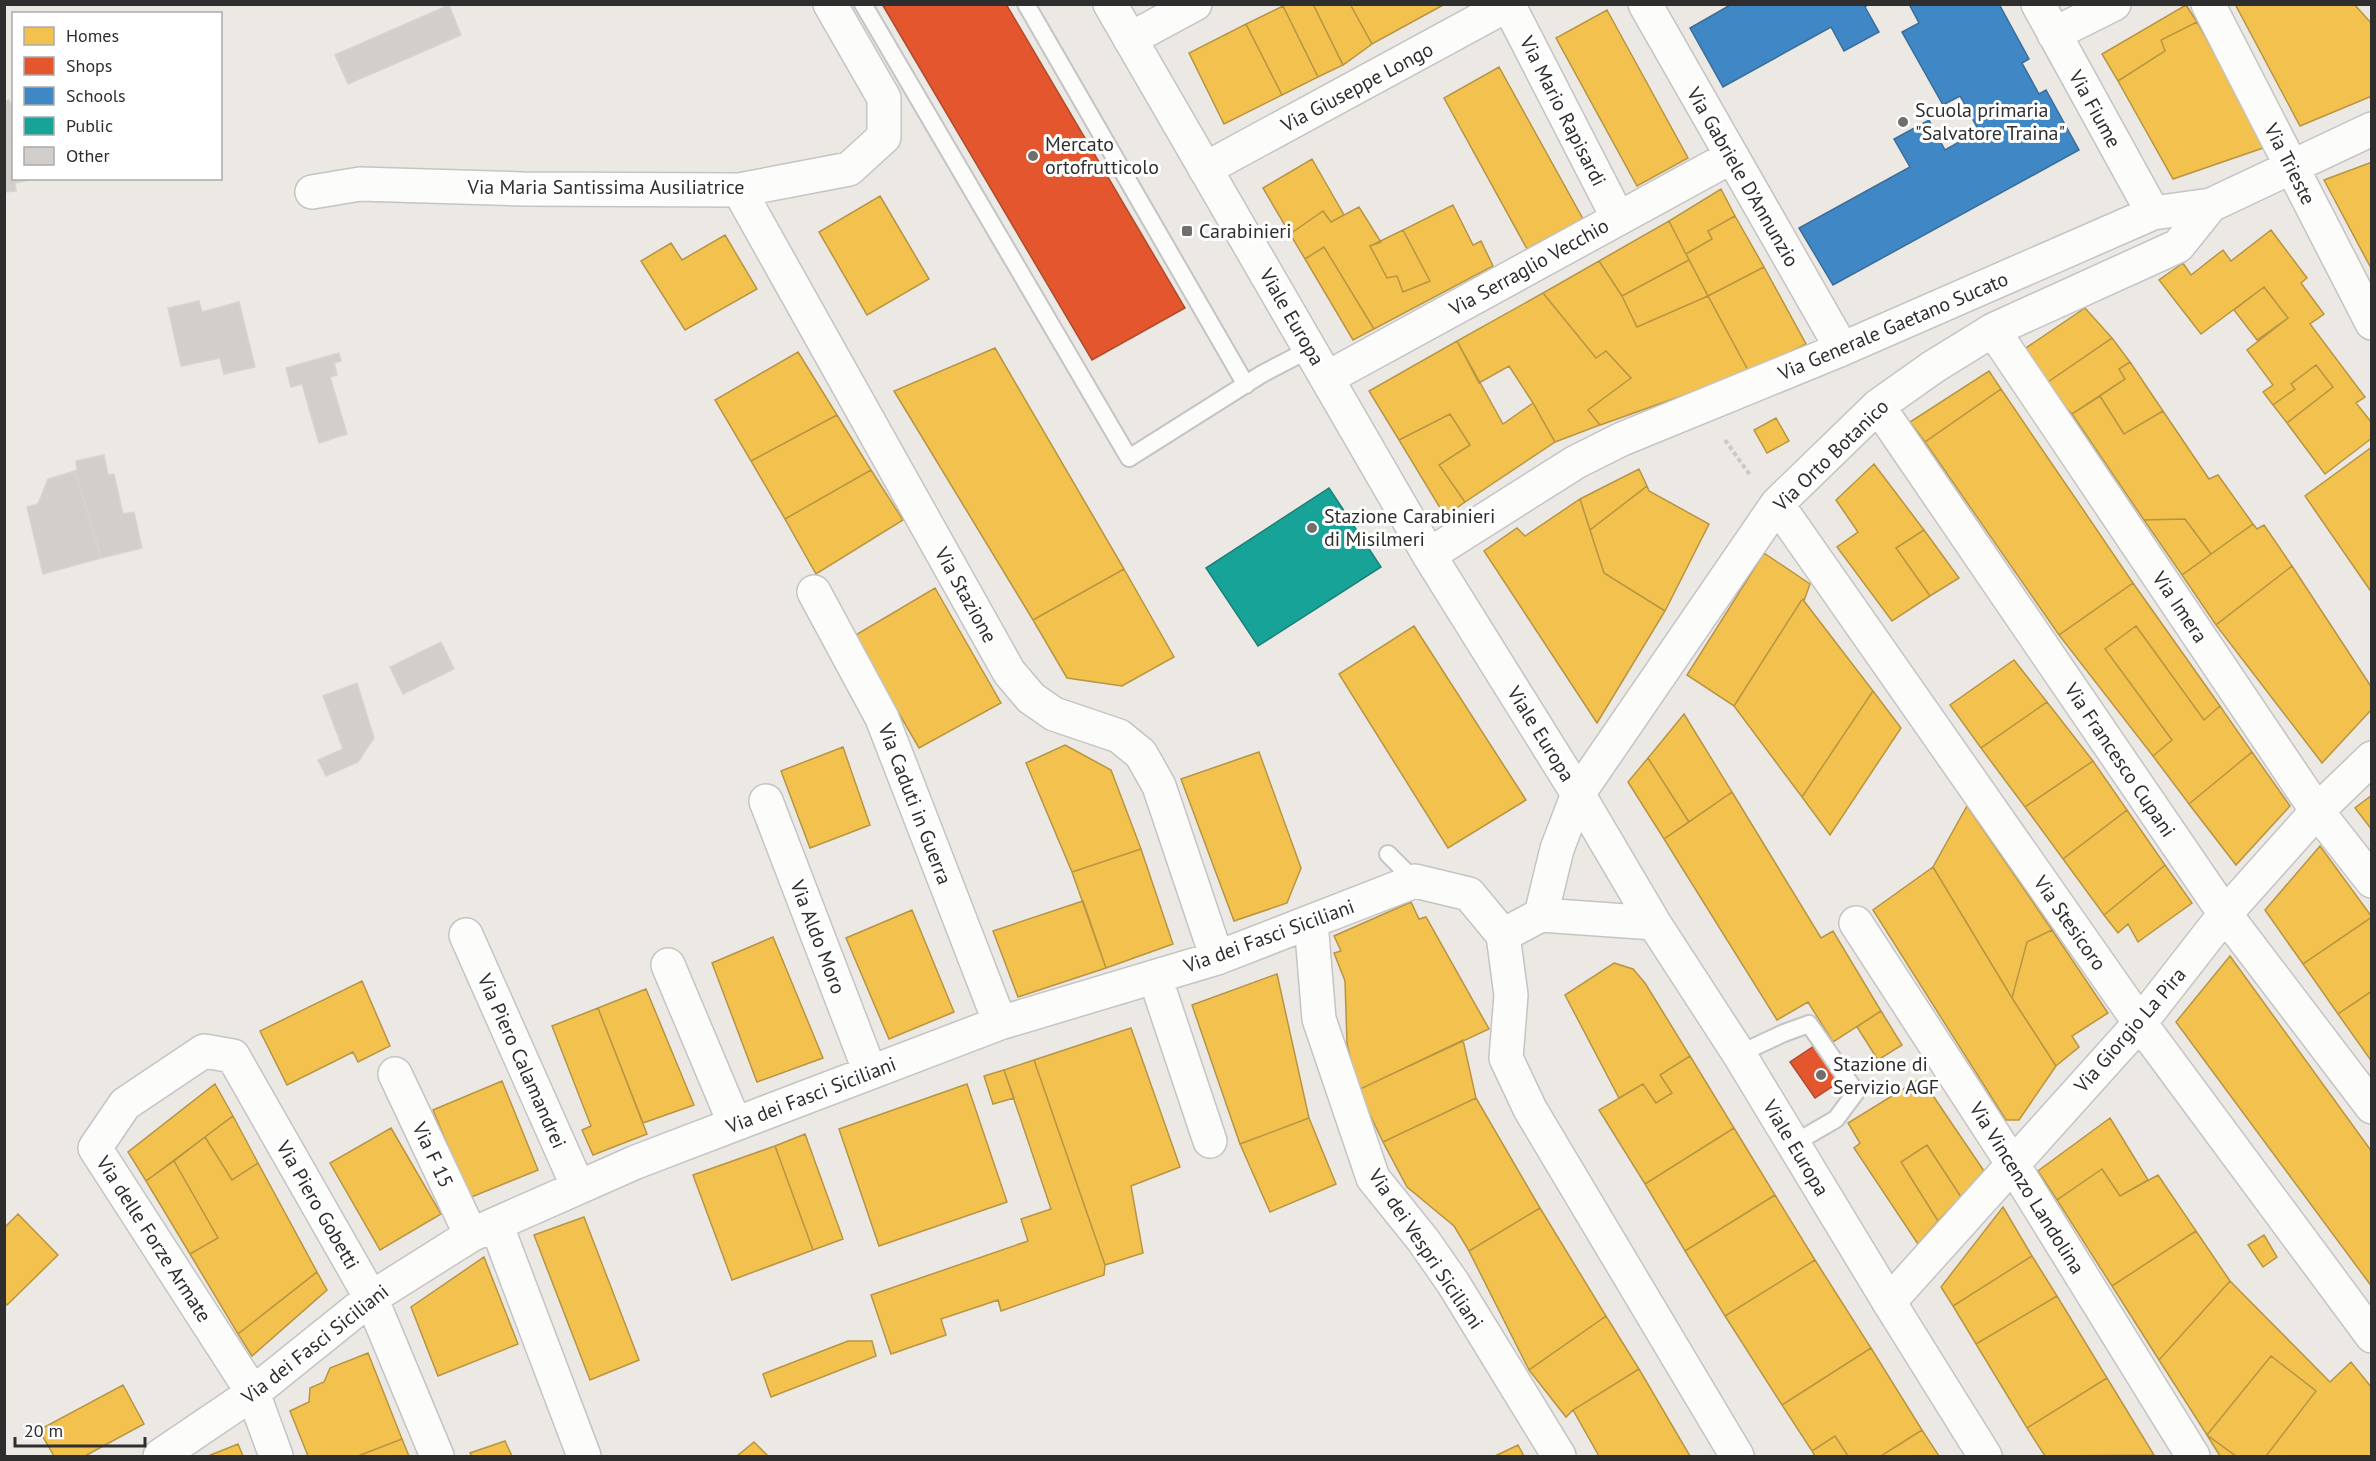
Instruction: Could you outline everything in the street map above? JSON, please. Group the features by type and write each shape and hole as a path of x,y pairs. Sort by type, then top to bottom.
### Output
{"street":[{"name":"Via Maria Santissima Ausiliatrice","path":"312,192 360,184 524,189 739,190 849,169 884,136 884,98 830,4"},
{"name":"Viale Europa","path":"1110,4 1429,555 1985,1456"},
{"path":"1130,39 1195,4"},
{"name":"Via Gabriele D'Annunzio","path":"1645,4 1842,349"},
{"name":"Via Fiume","path":"2038,4 2153,213"},
{"path":"2054,34 2114,4"},
{"name":"Via Trieste","path":"2208,4 2372,323"},
{"name":"Via Giuseppe Longo","path":"1205,169 1508,5"},
{"name":"Via Mario Rapisardi","path":"1508,5 1618,218"},
{"name":"Via Generale Gaetano Sucato","path":"1429,555 1576,462 1613,444 1842,349 2153,213 2211,205 2291,165 2372,129"},
{"name":"Via Serraglio Vecchio","path":"1327,378 1731,157"},
{"name":"Via Stazione","path":"739,190 1009,672 1031,698 1054,714 1119,736 1141,754 1159,786 1217,958"},
{"name":"Via Orto Botanico","path":"1541,915 1557,849 1578,794 1777,504 1878,406 1934,367 1993,330 2178,246 2211,205"},
{"name":"Via Imera","path":"1993,330 2317,811 2372,880"},
{"name":"Via Francesco Cupani","path":"1878,406 2225,914 2372,1107"},
{"name":"Via Stesicoro","path":"1777,504 2140,1023 2372,1336"},
{"name":"Via Caduti in Guerra","path":"814,592 882,718 1000,1023"},
{"name":"Via Giorgio La Pira","path":"1888,1302 2140,1023 2225,914 2317,811 2372,758"},
{"name":"Via Aldo Moro","path":"766,801 870,1072"},
{"path":"1415,881 1469,894 1503,935 1511,996 1506,1058 1530,1109 1737,1456"},
{"name":"Via dei Fasci Siciliani","path":"160,1456 253,1393 370,1298 484,1230 636,1162 1000,1023 1217,958 1415,881"},
{"path":"1503,935 1541,915 1654,923"},
{"name":"Via dei Vespri Siciliani","path":"1311,922 1319,1019 1373,1178 1423,1239 1453,1283 1559,1456"},
{"name":"Via Vincenzo Landolina","path":"1856,923 2012,1163 2193,1456"},
{"name":"Via Piero Calamandrei","path":"465,935 578,1187"},
{"path":"668,964 735,1124"},
{"path":"1155,976 1210,1141"},
{"name":"Via delle Forze Armate","path":"233,1056 204,1051 125,1104 95,1148 253,1393 276,1456"},
{"name":"Via Piero Gobetti","path":"233,1056 370,1298 437,1456"},
{"name":"Via F 15","path":"395,1074 484,1230"},
{"path":"484,1230 584,1456"}],"lane":[{"path":"863,4 1129,458 1246,385 1310,349"},
{"path":"1026,4 1246,385"},
{"path":"1388,854 1415,881"},
{"path":"1739,1054 1809,1024 1856,1092 1836,1119 1793,1144"}],"path":[{"path":"1724,438 1760,489 1777,504"}],"building: Homes":[{"path":"1313,4 1343,65 1318,77 1283,6"},
{"path":"1313,4 1350,4 1372,44 1343,65"},
{"path":"1350,4 1445,4 1372,44"},
{"path":"2235,4 2354,4 2372,24 2372,96 2300,126"},
{"path":"2186,5 2197,22 2161,40 2165,51 2118,81 2102,54"},
{"path":"1283,6 1318,77 1282,95 1246,24"},
{"path":"1607,10 1688,158 1637,186 1556,38"},
{"path":"2197,22 2266,147 2173,179 2118,81 2165,51 2161,40"},
{"path":"1246,24 1282,95 1224,124 1189,53"},
{"path":"1499,67 1583,219 1527,249 1444,98"},
{"path":"1312,159 1344,215 1331,222 1323,211 1290,234 1263,188"},
{"path":"2372,162 2372,270 2324,180"},
{"path":"1721,189 1735,216 1708,231 1712,239 1686,254 1669,221"},
{"path":"880,196 929,279 867,315 819,232"},
{"path":"1453,205 1473,245 1481,241 1493,266 1374,329 1324,247 1305,259 1290,234 1323,211 1331,222 1359,207 1381,242 1370,246 1387,278 1397,276 1403,292 1430,281 1403,230"},
{"path":"1735,216 1764,267 1708,296 1686,254 1712,239 1708,231"},
{"path":"1669,221 1689,260 1622,296 1599,261"},
{"path":"1403,230 1430,281 1403,292 1397,276 1387,278 1370,246"},
{"path":"2271,230 2307,278 2301,283 2324,314 2310,324 2365,397 2356,403 2372,423 2372,438 2325,474 2287,423 2333,387 2316,365 2291,384 2295,389 2273,405 2263,392 2273,385 2247,350 2288,318 2264,287 2201,334 2159,280 2183,263 2191,275 2223,250 2231,261"},
{"path":"725,235 757,289 685,330 641,261 671,243 682,260"},
{"path":"1324,247 1374,329 1353,340 1305,259"},
{"path":"1689,260 1708,296 1637,327 1622,296"},
{"path":"1599,261 1622,296 1637,327 1708,296 1749,372 1600,425 1588,410 1631,378 1606,351 1596,358 1543,293"},
{"path":"1764,267 1806,344 1749,372 1708,296"},
{"path":"2264,287 2288,318 2257,340 2234,310"},
{"path":"1543,293 1596,358 1606,351 1631,378 1588,410 1600,425 1555,442 1509,366 1479,383 1457,341"},
{"path":"2085,308 2112,338 2048,382 2066,408 2048,396 2020,352"},
{"path":"2112,338 2130,362 2119,369 2125,379 2072,414 2048,382"},
{"path":"1457,341 1503,424 1533,403 1555,442 1465,502 1439,465 1470,445 1450,414 1399,440 1369,391"},
{"path":"995,348 1124,569 1033,620 894,391"},
{"path":"798,352 837,415 751,461 715,400"},
{"path":"2130,362 2163,411 2124,434 2100,396 2125,379 2119,369"},
{"path":"2316,365 2333,387 2287,423 2273,405 2295,389 2291,384"},
{"path":"1989,371 2001,389 1925,442 1910,422"},
{"path":"2001,389 2133,583 2059,635 1925,442"},
{"path":"2100,396 2124,434 2163,411 2209,479 2218,475 2253,524 2211,554 2185,519 2144,520 2072,414"},
{"path":"1450,414 1470,445 1439,465 1465,502 1445,516 1399,440"},
{"path":"837,415 871,470 785,519 751,461"},
{"path":"1776,418 1789,441 1767,453 1754,430"},
{"path":"2372,447 2372,593 2305,496"},
{"path":"1874,464 1924,530 1896,548 1930,596 1892,621 1837,547 1858,532 1836,500"},
{"path":"1639,469 1647,486 1590,530 1580,499"},
{"path":"871,470 903,520 816,574 785,519"},
{"path":"1647,486 1649,491 1709,524 1665,611 1604,573 1590,530"},
{"path":"1580,499 1604,573 1665,611 1597,723 1484,551 1517,528 1525,536"},
{"path":"2185,519 2211,554 2182,575 2144,520"},
{"path":"2253,524 2257,529 2264,525 2292,566 2216,625 2182,575"},
{"path":"1924,530 1959,578 1930,596 1896,548"},
{"path":"1764,553 1810,584 1805,598 1734,706 1687,675"},
{"path":"2292,566 2372,688 2372,709 2322,763 2216,625"},
{"path":"1124,569 1174,657 1122,686 1067,678 1033,620"},
{"path":"2133,583 2220,706 2204,720 2136,626 2105,649 2172,740 2153,756 2059,635"},
{"path":"935,588 1001,703 919,748 854,636"},
{"path":"1805,598 1804,601 1873,691 1802,797 1734,706"},
{"path":"1414,626 1526,800 1448,848 1339,674"},
{"path":"2136,626 2204,720 2220,706 2252,752 2189,804 2153,756 2172,740 2105,649"},
{"path":"2014,660 2047,702 1981,748 1950,705"},
{"path":"1873,691 1901,728 1830,835 1802,797"},
{"path":"2047,702 2093,761 2025,807 1981,748"},
{"path":"1684,714 1732,792 1689,822 1648,758"},
{"path":"1065,745 1111,770 1141,849 1072,872 1026,763"},
{"path":"843,747 870,825 810,848 781,771"},
{"path":"1259,752 1301,868 1287,903 1234,921 1181,779"},
{"path":"2252,752 2290,806 2236,865 2189,804"},
{"path":"1648,758 1689,822 1664,839 1628,782"},
{"path":"2093,761 2127,810 2063,859 2025,807"},
{"path":"1732,792 1821,938 1833,931 1881,1011 1833,1042 1808,1002 1777,1020 1664,839"},
{"path":"2372,795 2372,830 2355,808"},
{"path":"1967,806 2052,930 2027,942 2012,998 1933,867"},
{"path":"2127,810 2165,865 2104,915 2063,859"},
{"path":"2320,846 2372,917 2303,964 2265,910"},
{"path":"1141,849 1173,944 1106,968 1072,872"},
{"path":"2165,865 2192,903 2138,942 2128,924 2118,933 2104,915"},
{"path":"1933,867 2056,1066 2019,1120 2006,1120 1873,910"},
{"path":"1083,901 1106,968 1018,997 993,931"},
{"path":"1411,902 1419,919 1426,917 1489,1029 1358,1090 1347,1044 1345,981 1334,953 1341,951 1334,936"},
{"path":"912,910 954,1012 889,1039 846,938"},
{"path":"2372,917 2372,991 2338,1014 2303,964"},
{"path":"2052,930 2108,1013 2072,1036 2079,1047 2056,1066 2012,998 2027,942"},
{"path":"773,937 823,1058 757,1082 712,963"},
{"path":"2230,956 2372,1152 2372,1287 2176,1022"},
{"path":"1614,963 1633,969 1645,983 1690,1056 1660,1075 1672,1093 1656,1103 1643,1084 1619,1098 1565,995"},
{"path":"1277,974 1309,1118 1240,1144 1192,1005"},
{"path":"362,981 390,1046 358,1062 353,1052 287,1085 260,1031"},
{"path":"646,989 694,1105 643,1123 598,1008"},
{"path":"2372,991 2372,1062 2338,1014"},
{"path":"598,1008 647,1134 593,1155 582,1130 591,1126 552,1026"},
{"path":"1881,1011 1902,1045 1878,1060 1857,1027"},
{"path":"1131,1028 1180,1167 1131,1186 1143,1253 1105,1265 1034,1060"},
{"path":"1463,1040 1476,1098 1383,1142 1358,1090"},
{"path":"1690,1056 1734,1128 1645,1184 1599,1110 1643,1084 1656,1103 1672,1093 1660,1075"},
{"path":"1034,1060 1105,1265 1104,1275 1001,1311 998,1300 941,1319 946,1335 891,1354 871,1295 1028,1241 1021,1219 1051,1209 1004,1070"},
{"path":"1004,1070 1014,1098 993,1104 984,1076"},
{"path":"1921,1078 1984,1171 1961,1197 1927,1145 1901,1162 1938,1221 1918,1244 1854,1148 1860,1143 1848,1123"},
{"path":"502,1081 538,1170 469,1198 433,1110"},
{"path":"215,1084 233,1116 146,1181 128,1152"},
{"path":"967,1084 1007,1202 879,1246 839,1129"},
{"path":"1476,1098 1540,1208 1469,1251 1454,1226 1407,1187 1383,1142"},
{"path":"233,1116 258,1163 232,1180 205,1137"},
{"path":"1309,1118 1336,1184 1270,1212 1240,1144"},
{"path":"2110,1118 2148,1180 2120,1196 2102,1169 2057,1200 2038,1171"},
{"path":"391,1128 441,1214 380,1250 330,1163"},
{"path":"1734,1128 1775,1195 1685,1251 1645,1184"},
{"path":"805,1134 843,1239 813,1250 775,1146"},
{"path":"205,1137 232,1180 258,1163 317,1272 238,1334 190,1254 218,1238 174,1161"},
{"path":"1927,1145 1961,1197 1938,1221 1901,1162"},
{"path":"775,1146 813,1250 732,1280 693,1175"},
{"path":"174,1161 218,1238 190,1254 146,1181"},
{"path":"2102,1169 2120,1196 2158,1175 2196,1231 2112,1286 2057,1200"},
{"path":"1775,1195 1815,1260 1725,1316 1685,1251"},
{"path":"2003,1207 2032,1256 1953,1306 1941,1287"},
{"path":"1540,1208 1606,1316 1529,1370 1469,1251"},
{"path":"18,1214 58,1255 7,1305 4,1302 4,1228"},
{"path":"584,1217 639,1360 590,1380 534,1235"},
{"path":"2196,1231 2230,1281 2159,1360 2112,1286"},
{"path":"2264,1235 2277,1257 2263,1267 2248,1245"},
{"path":"2032,1256 2057,1296 1976,1344 1953,1306"},
{"path":"484,1257 518,1344 438,1376 411,1307"},
{"path":"1815,1260 1871,1348 1782,1405 1725,1316"},
{"path":"317,1272 327,1290 252,1356 238,1334"},
{"path":"2230,1281 2330,1382 2351,1362 2372,1388 2372,1456 2266,1456 2316,1391 2271,1356 2207,1435 2159,1360"},
{"path":"2057,1296 2107,1378 2027,1428 1976,1344"},
{"path":"1606,1316 1639,1369 1573,1410 1566,1417 1529,1370"},
{"path":"848,1341 872,1341 876,1356 771,1397 763,1374"},
{"path":"1871,1348 1922,1430 1881,1456 1848,1456 1835,1436 1812,1451 1782,1405"},
{"path":"368,1353 402,1439 358,1456 308,1456 290,1411 309,1402 310,1388 324,1382 330,1368"},
{"path":"2271,1356 2316,1391 2266,1456 2236,1456 2207,1435"},
{"path":"1639,1369 1690,1456 1599,1456 1573,1410"},
{"path":"2107,1378 2154,1455 2045,1456 2027,1428"},
{"path":"123,1385 144,1424 85,1456 54,1456 39,1430"},
{"path":"1922,1430 1939,1456 1881,1456"},
{"path":"2207,1435 2236,1456 2220,1456"},
{"path":"1835,1436 1848,1456 1815,1456 1812,1451"},
{"path":"402,1439 409,1456 358,1456"},
{"path":"505,1441 512,1456 472,1456 470,1453"},
{"path":"754,1442 768,1456 737,1456"},
{"path":"238,1444 243,1456 208,1456"},
{"path":"1518,1445 1524,1456 1495,1456"}],"building: Shops":[{"name":"Mercato ortofrutticolo","path":"882,4 1006,4 1185,308 1092,360"},
{"path":"1817,1044 1842,1080 1815,1098 1790,1062"}],"building: Schools":[{"path":"1732,4 1869,4 1865,7 1879,32 1844,51 1831,27 1723,87 1690,28"},
{"path":"1909,4 1999,4 2029,59 2022,63 2039,94 2046,90 2079,150 1833,285 1799,228 1910,167 1894,139 1929,120 1945,150 1979,131 1960,96 1943,105 1902,32 1919,23"}],"building: Public":[{"name":"Stazione Carabinieri di Misilmeri","path":"1329,488 1381,567 1258,646 1206,568"}],"building: Other":[{"path":"449,5 461,35 348,84 335,55"},
{"path":"9,100 12,107 12,180 29,180 15,183 16,191 4,192 4,102"},
{"path":"199,301 202,312 239,302 255,367 224,374 220,358 181,366 168,308"},
{"path":"339,353 341,361 334,363 337,375 330,377 347,434 319,443 302,384 291,387 286,368"},
{"path":"104,455 108,475 114,474 123,514 134,512 142,548 101,558 75,471 77,470 76,461"},
{"path":"75,471 101,558 43,574 27,507 38,504 48,479"},
{"path":"441,642 454,669 403,694 390,667"},
{"path":"357,683 374,738 358,762 326,776 318,760 343,749 323,696"}],"place":[{"name":"Scuola primaria \"Salvatore Traina\"","path":"1903,122"},
{"name":"Mercato ortofrutticolo","path":"1033,156"},
{"name":"Carabinieri","path":"1187,231"},
{"name":"Stazione Carabinieri di Misilmeri","path":"1312,528"},
{"name":"Stazione di Servizio AGF","path":"1821,1075"}]}
